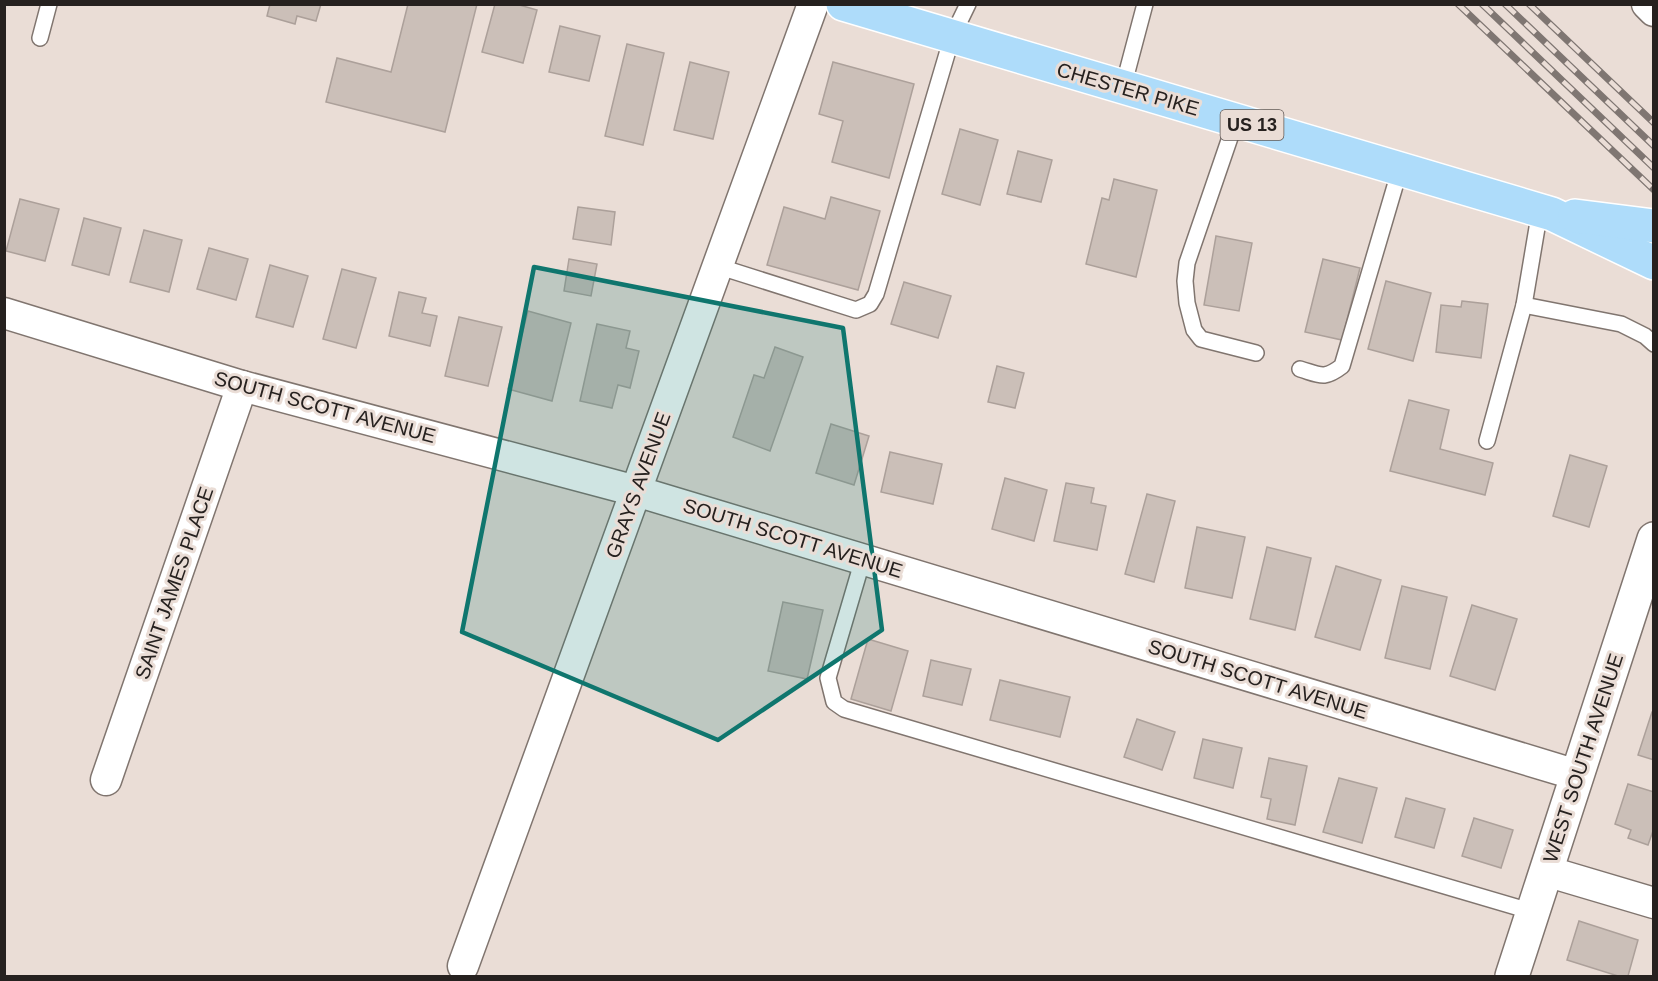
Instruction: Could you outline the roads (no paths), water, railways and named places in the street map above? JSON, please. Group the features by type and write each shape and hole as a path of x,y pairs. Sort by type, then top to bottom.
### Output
{"main road":[{"name":"CHESTER PIKE","path":"843,4 1546,212 1653,226"},
{"name":"CHESTER PIKE","path":"1546,212 1653,263"}],"street":[{"name":"GRAYS AVENUE","path":"463,966 813,4"},
{"path":"1647,4 1653,11"},
{"name":"SOUTH SCOTT AVENUE","path":"4,313 242,386 636,491 1577,775"},
{"name":"SAINT JAMES PLACE","path":"106,780 242,386"},
{"name":"WEST SOUTH AVENUE","path":"1512,976 1577,775 1646,584 1653,538"},
{"path":"1546,871 1653,903"}],"lane":[{"path":"40,38 49,4"},
{"path":"717,266 856,310 870,304 876,294 952,37 968,4"},
{"path":"1123,87 1145,4"},
{"path":"1236,120 1187,263 1185,281 1190,316 1194,330 1201,339 1256,353"},
{"path":"1299,369 1323,376 1333,373 1342,366 1400,169"},
{"path":"1487,441 1524,305 1546,212"},
{"path":"1524,305 1621,324 1645,336 1653,344"},
{"path":"863,559 828,678 834,702 844,709 1533,912"}],"railway":[{"path":"1458,4 1654,190"},
{"path":"1482,4 1654,168"},
{"path":"1505,4 1654,146"},
{"path":"1529,4 1654,123"}]}
